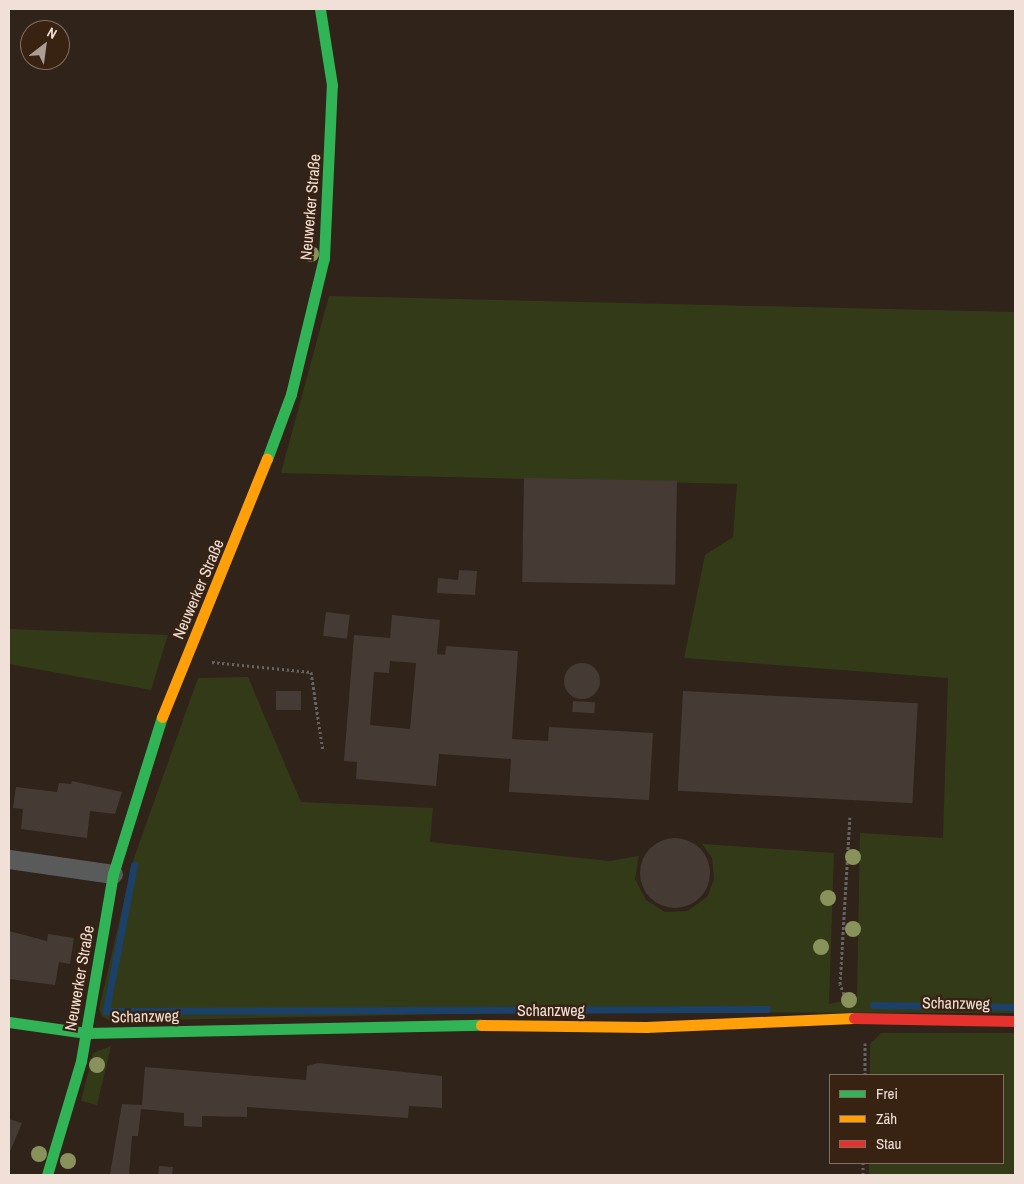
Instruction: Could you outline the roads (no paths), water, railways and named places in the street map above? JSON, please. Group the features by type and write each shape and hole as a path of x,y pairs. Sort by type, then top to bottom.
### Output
{"street":[{"name":"Neuwerker Straße","path":"46,1175 65,1126 86,1033 113,874 161,720 291,394 324,258 332,85 320,9"},
{"path":"9,860 113,874"},
{"name":"Schanzweg","path":"9,1022 86,1033 461,1025 646,1027 854,1018 1015,1021"}],"waterway":[{"path":"134,865 106,1011 767,1009"},
{"path":"873,1005 1015,1007"}]}
